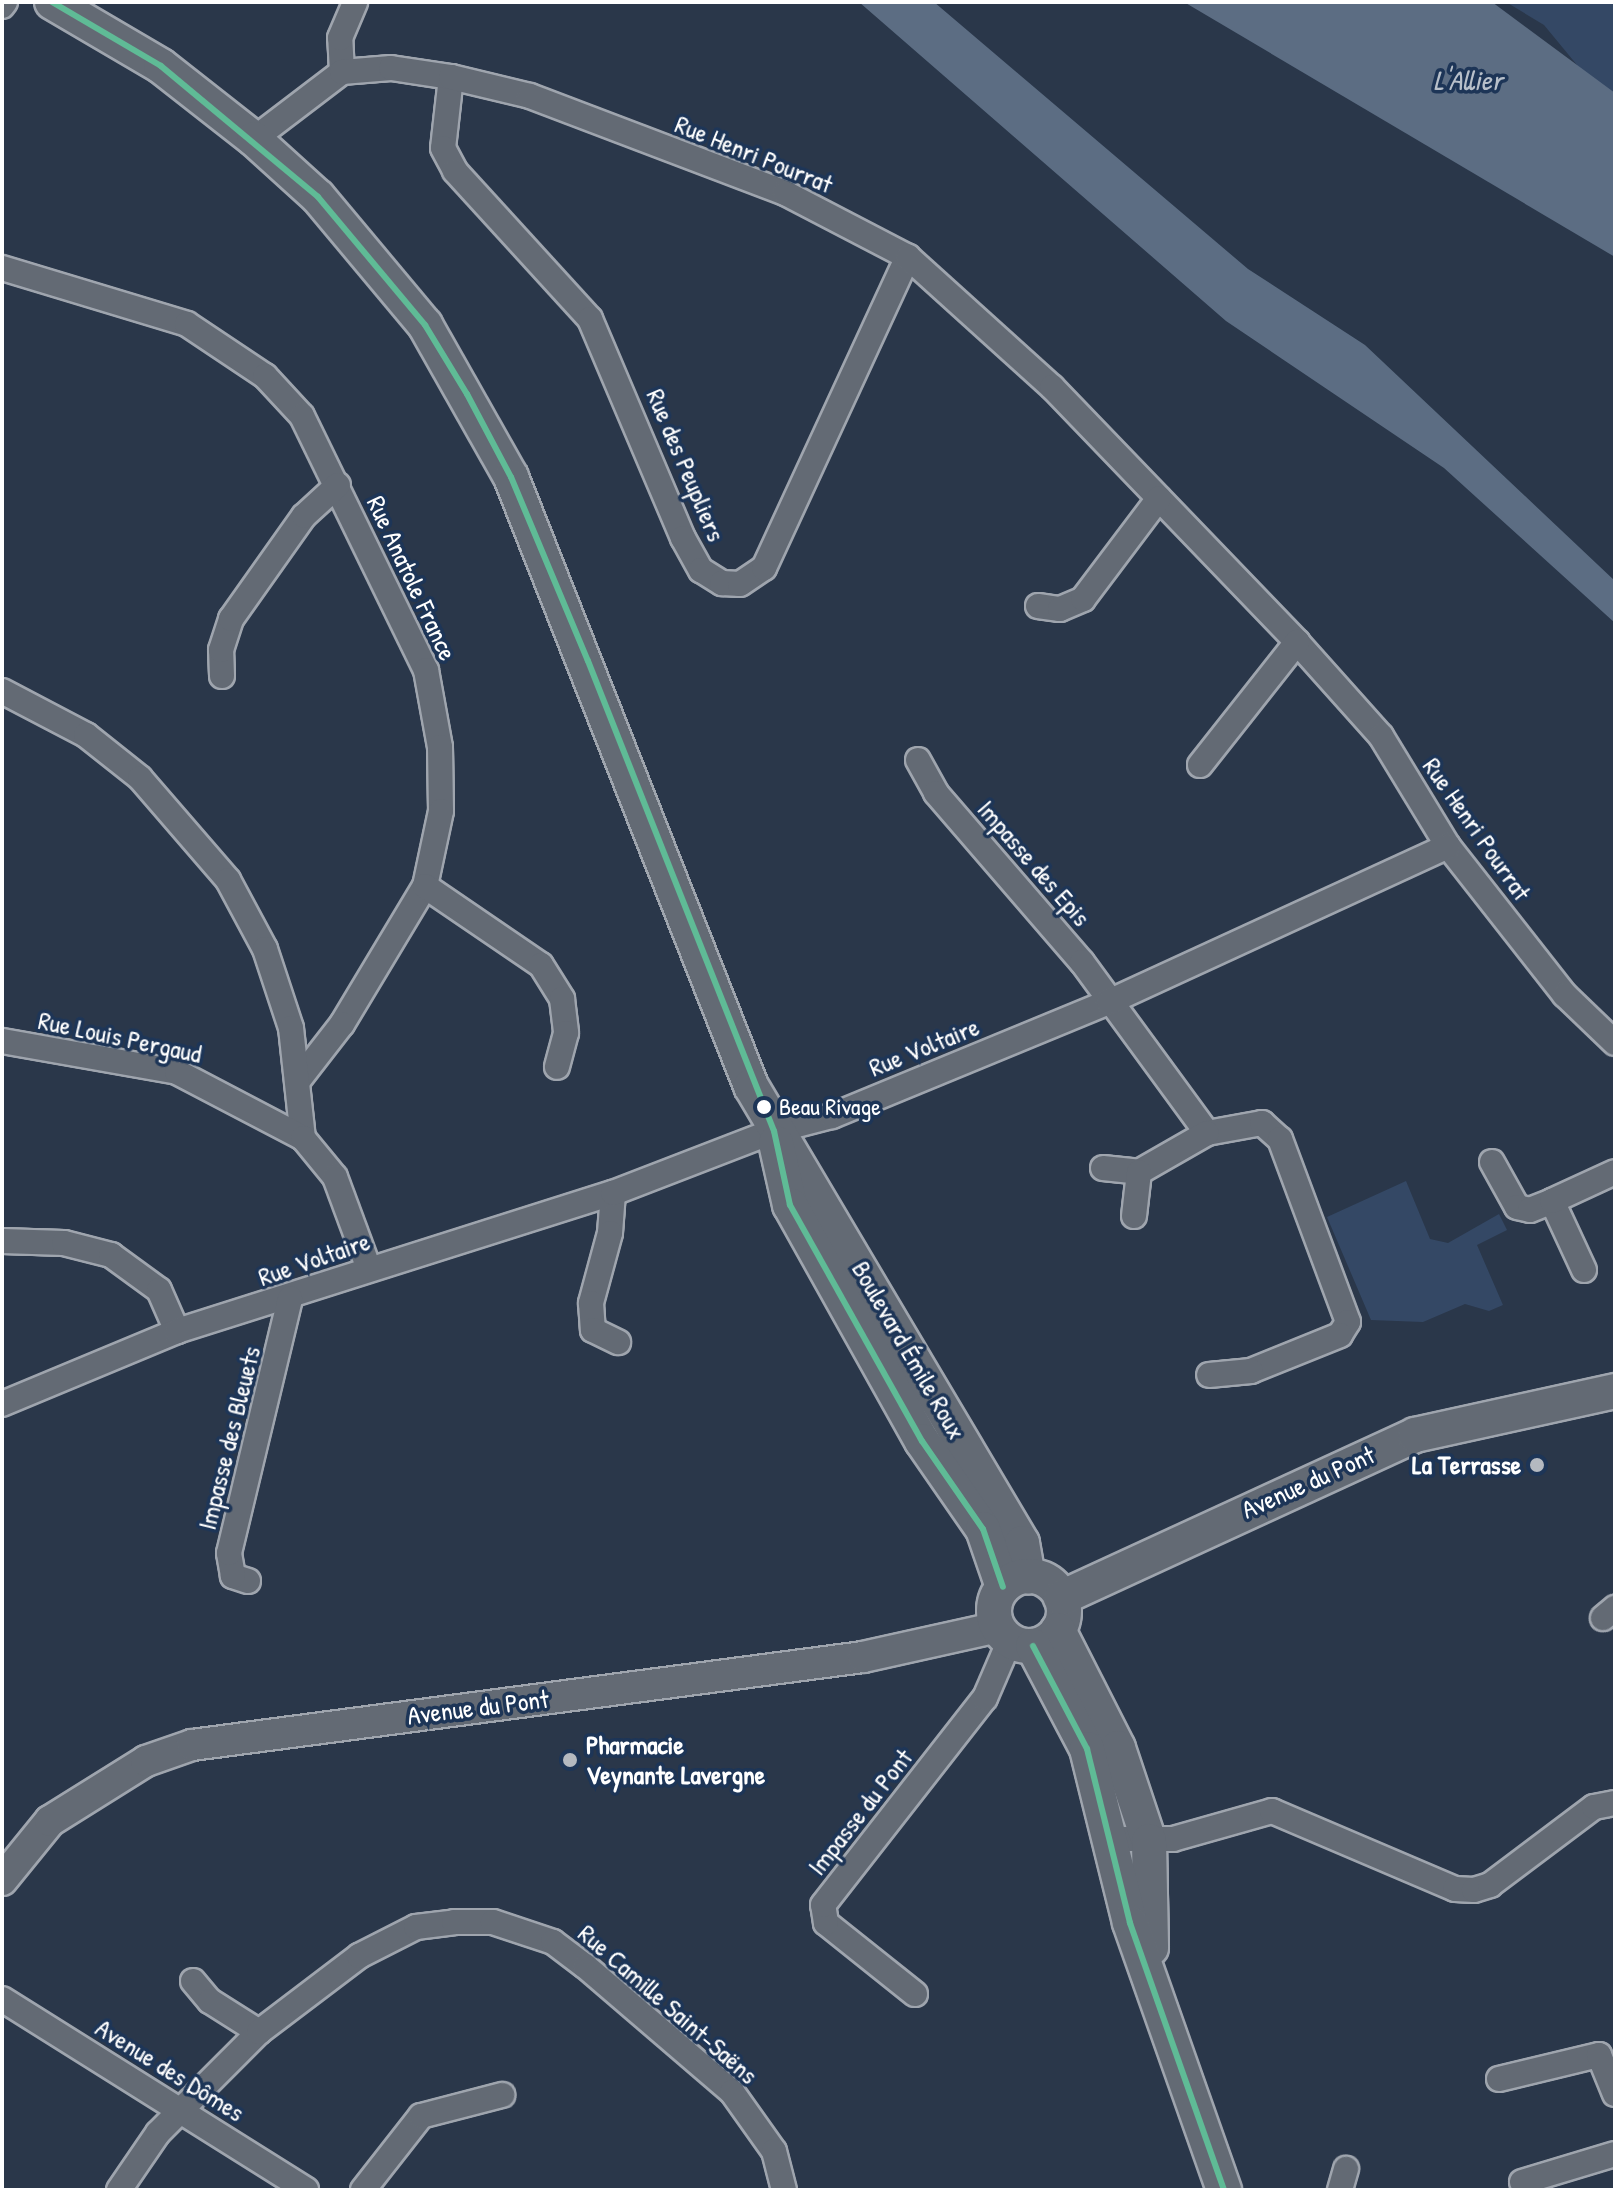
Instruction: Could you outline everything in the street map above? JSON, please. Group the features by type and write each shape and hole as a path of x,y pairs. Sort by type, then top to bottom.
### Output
{"main road":[{"name":"Boulevard Émile Roux","path":"52,2 161,66 254,139 318,197 425,325 511,477 774,1131 790,1205 922,1441 983,1529 1015,1582"},
{"name":"Avenue du Pont","path":"1032,1628 1415,1435 1615,1391"},
{"path":"1152,1976 1149,1841 1118,1748 1032,1628 994,1606 1015,1582 1048,1582 1032,1628 1087,1749 1130,1923 1152,1976 1224,2190"}],"street":[{"path":"254,139 342,72 340,38 355,2"},
{"name":"Rue Henri Pourrat","path":"342,72 391,68 451,77 530,96 785,193 908,257 1052,387 1297,642 1381,736 1448,846 1565,995 1615,1043"},
{"name":"Rue des Peupliers","path":"451,77 443,148 455,171 590,319 683,538 701,570 722,583 740,584 764,568 908,257"},
{"name":"Rue Anatole France","path":"2,268 140,306 227,346 302,416 426,670 435,707 441,811 425,886 342,1024 297,1082"},
{"name":"Rue Anatole France","path":"222,676 221,650 231,619 304,516 338,485"},
{"path":"1038,606 1060,609 1083,599 1159,498"},
{"path":"1200,765 1297,642"},
{"path":"2,691 86,735 140,778 228,880 265,949 291,1028 303,1138"},
{"name":"Impasse des Epis","path":"918,760 936,793 1109,1002 1207,1133"},
{"name":"Rue Voltaire","path":"2,1404 177,1331 290,1298 369,1269 613,1193 774,1131 832,1116 1109,1002 1448,846"},
{"path":"425,886 541,965 562,999 566,1033 557,1067"},
{"name":"Rue Louis Pergaud","path":"2,1041 177,1072 303,1138 335,1177 369,1269"},
{"path":"1103,1168 1139,1172 1207,1133 1262,1123 1280,1139 1348,1322 1340,1335 1251,1371 1209,1375"},
{"path":"1492,1162 1517,1207 1530,1210 1615,1172"},
{"path":"1134,1216 1139,1172"},
{"path":"613,1193 610,1233 591,1303 593,1330 618,1342"},
{"path":"1552,1201 1584,1270"},
{"path":"2,1241 64,1243 111,1255 159,1290 177,1331"},
{"name":"Impasse des Bleuets","path":"248,1581 233,1576 229,1553 290,1298"},
{"name":"Avenue du Pont","path":"2,1880 50,1821 135,1767 192,1745 863,1657 1032,1628"},
{"name":"Impasse du Pont","path":"915,1994 826,1923 823,1905 985,1698 1032,1628"},
{"path":"1111,1839 1149,1841 1272,1811 1455,1889 1474,1890 1490,1885 1594,1807 1615,1803"},
{"name":"Rue Camille Saint-Saëns","path":"119,2190 182,2108 259,2032 359,1956 416,1927 493,1922 553,1942 732,2092 774,2151 784,2190"},
{"path":"193,1981 210,2001 259,2032"},
{"name":"Avenue des Dômes","path":"2,1999 182,2108 306,2190"},
{"path":"1499,2079 1599,2055 1615,2094"},
{"path":"363,2190 421,2116 502,2095"},
{"path":"1522,2182 1615,2154"}],"shaded area":[{"path":"1506,2 1615,2 1615,111 1544,25"},
{"path":"1406,1181 1430,1239 1448,1243 1499,1214 1507,1230 1477,1245 1503,1305 1489,1311 1465,1304 1423,1322 1371,1320 1327,1217"}],"water":[{"path":"859,2 934,2 1248,269 1365,345 1615,581 1615,623 1444,468 1226,321"},
{"name":"L'Allier","path":"1184,2 1492,2 1615,93 1615,257"}],"transit line":[{"path":"52,2 161,66 318,197 425,325 467,394 511,477 588,661 774,1131 790,1205 922,1441 983,1529 1003,1587"},
{"path":"1033,1646 1087,1749 1130,1923 1224,2190"}],"place":[{"name":"Beau Rivage","path":"764,1107"},
{"name":"La Terrasse","path":"1537,1465"},
{"name":"Pharmacie Veynante Lavergne","path":"570,1760"}]}
